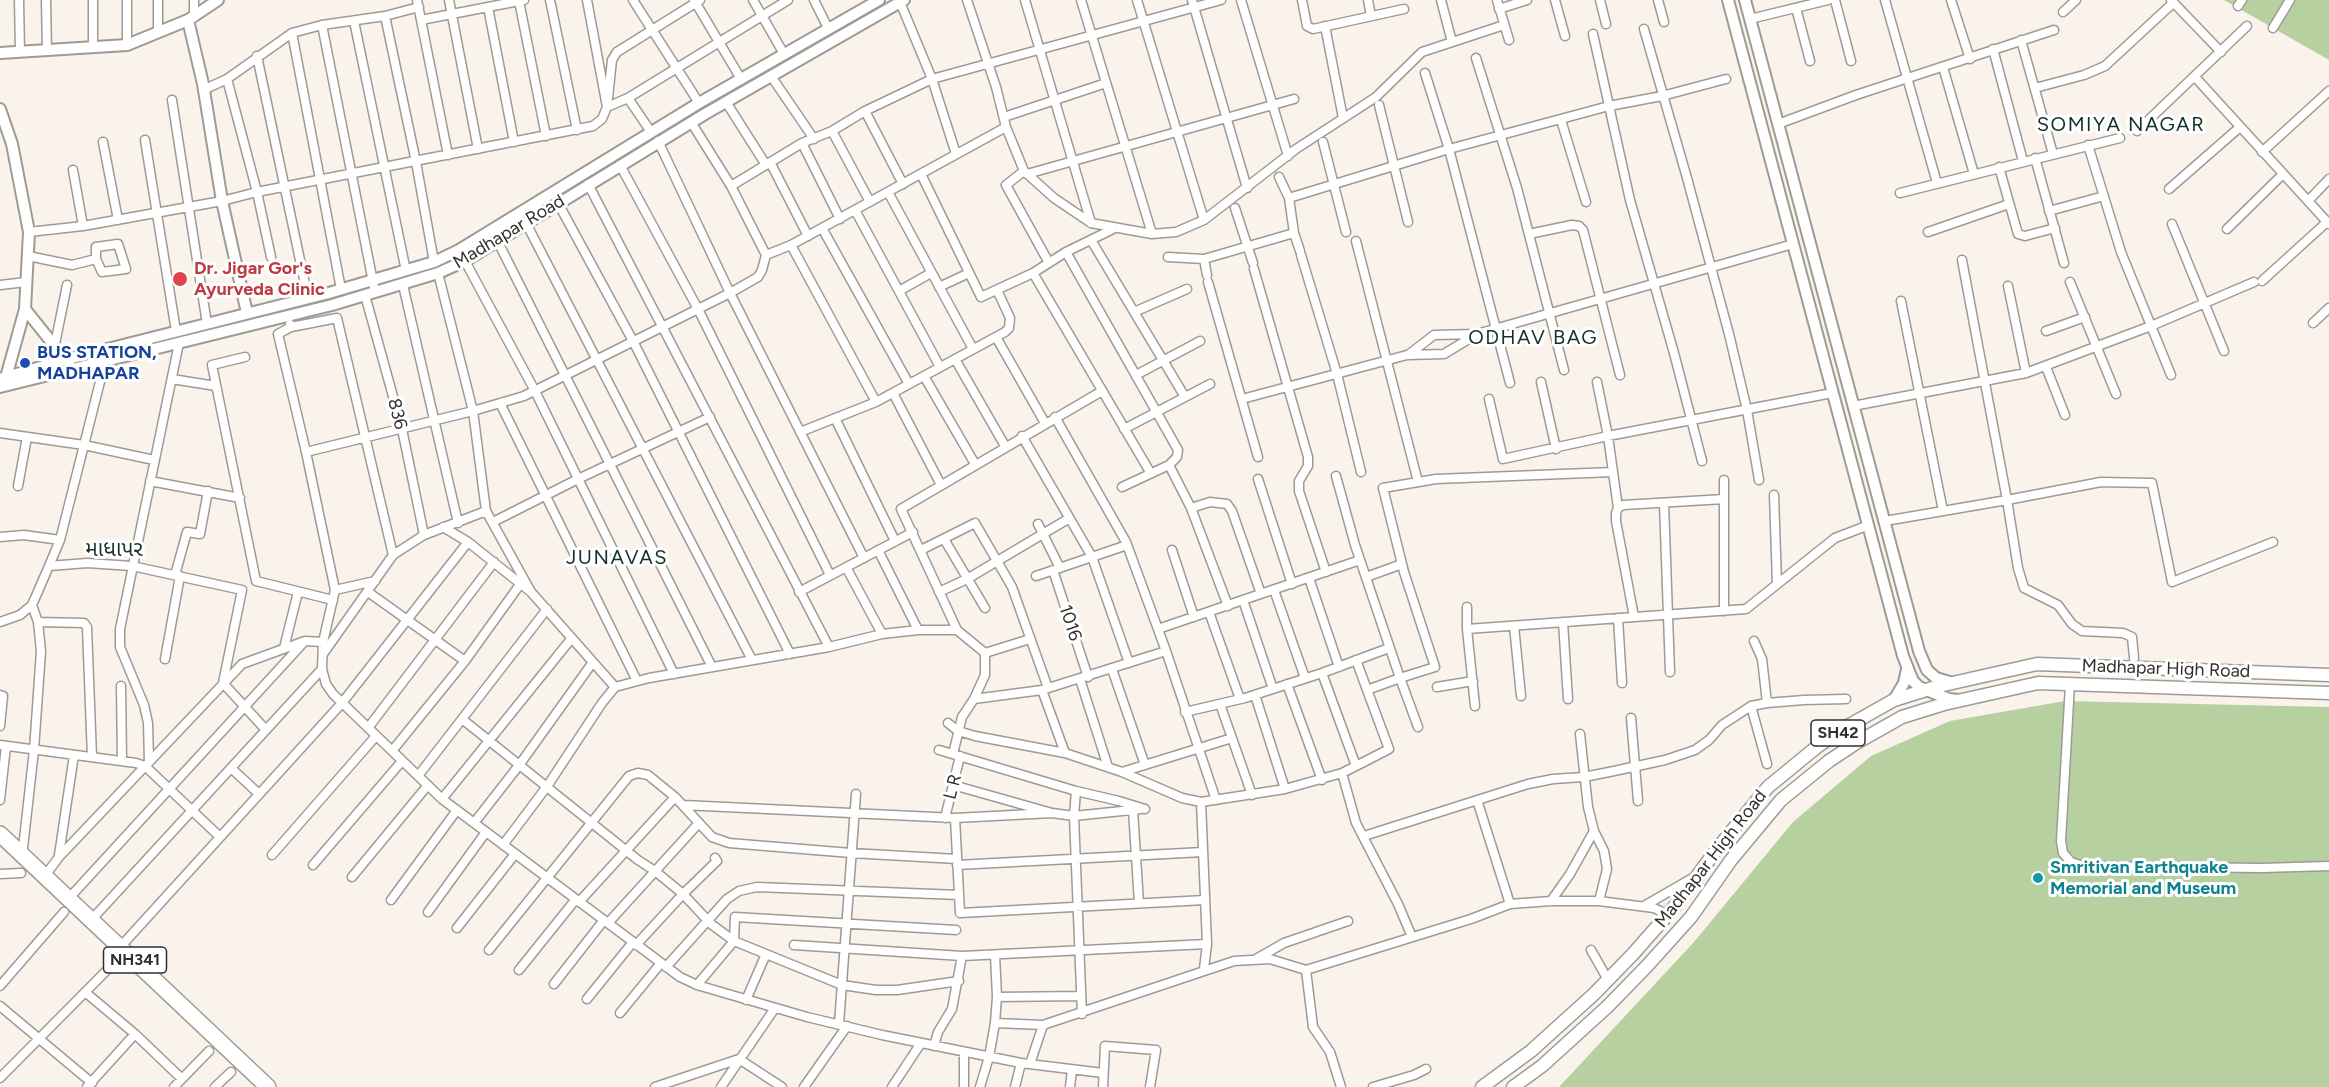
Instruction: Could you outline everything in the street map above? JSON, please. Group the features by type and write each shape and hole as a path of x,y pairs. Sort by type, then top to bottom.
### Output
{"highway":[{"name":"NH341","path":"0,834 268,1087"},
{"name":"NH341","path":"0,846 254,1087"}],"main road":[{"path":"0,53 127,45 191,19 218,0"},
{"path":"1728,0 1907,669 1913,681 1925,690 1958,700"},
{"path":"1745,0 1852,406 1923,663 1936,678 1953,683"},
{"name":"Madhapar Road","path":"2,382 290,321 370,293 404,285 438,273 465,261 620,165 699,103 876,1"},
{"name":"Madhapar Road","path":"2,382 64,360 308,298 434,262 459,250 655,137 691,122 902,1"},
{"path":"191,19 222,201 247,313"},
{"path":"0,110 12,144 29,232 25,309 2,382"},
{"path":"25,309 55,344 64,360 74,368"},
{"name":"Madhapar High Road","path":"1482,1087 1531,1051 1608,980 1665,920 1744,814 1768,787 1818,746 1894,700 1925,690 2037,664 2329,675"},
{"path":"1894,700 1904,682 1907,669"},
{"name":"SH42","path":"1513,1087 1542,1066 1599,1015 1647,966 1691,917 1731,860 1781,800 1829,760 1856,742 1902,717 1958,700 2038,682 2329,693"}],"street":[{"path":"19,0 20,52"},
{"path":"46,0 47,51"},
{"path":"93,0 93,48"},
{"path":"127,0 127,45"},
{"path":"158,0 158,32"},
{"path":"191,19 194,0"},
{"path":"449,0 478,149"},
{"path":"550,0 577,130"},
{"path":"586,0 608,107"},
{"path":"633,0 675,69 699,103"},
{"path":"753,0 784,54"},
{"path":"608,107 628,98 788,0"},
{"path":"814,0 828,28"},
{"path":"967,0 1006,127 1025,173 1054,198 1091,223 1113,229 1152,234 1176,232 1204,220 1288,156 1376,97 1422,52 1504,26"},
{"path":"1025,0 1091,223"},
{"path":"1081,0 1152,234"},
{"path":"1137,0 1204,220"},
{"path":"731,186 802,143 832,131 864,111 932,79 1091,36 1193,4 1221,0"},
{"path":"1242,0 1288,156"},
{"path":"1302,0 1307,26 1313,29 1404,9"},
{"path":"1368,0 1371,16"},
{"path":"1441,0 1452,42"},
{"path":"1509,40 1498,4 1527,0"},
{"path":"1555,0 1565,36"},
{"path":"1600,0 1606,24"},
{"path":"1658,0 1664,22"},
{"path":"1750,19 1828,0"},
{"path":"1835,0 1851,61"},
{"path":"1885,0 1937,183"},
{"path":"1951,0 1970,58"},
{"path":"2063,12 2076,0"},
{"path":"2273,28 2290,0"},
{"path":"421,20 522,1 546,136"},
{"path":"29,232 83,226 222,201 257,192 594,126 602,119 608,107 612,60 617,52 697,1 718,42 741,79"},
{"path":"902,1 932,79 956,154"},
{"path":"2034,88 2084,75 2105,66 2172,1 2221,52"},
{"path":"203,87 227,79 292,33 322,25 385,16 418,4 447,155"},
{"path":"1193,4 1247,188"},
{"path":"488,7 514,142"},
{"path":"1796,8 1810,61"},
{"path":"385,16 416,162 434,262"},
{"path":"354,21 406,271"},
{"name":"836","path":"322,25 372,280 370,293 424,535"},
{"path":"1325,26 1342,118"},
{"path":"2137,131 2247,26"},
{"path":"1644,29 1711,268 1747,411 1759,480"},
{"path":"1779,124 1907,78 2054,30"},
{"path":"292,33 341,289"},
{"path":"1593,34 1630,200 1693,421 1702,461"},
{"path":"2021,40 2053,154"},
{"path":"1993,49 2023,161"},
{"path":"257,56 308,298"},
{"path":"1476,58 1501,135 1564,369"},
{"path":"1943,67 1974,174"},
{"path":"1425,74 1449,149 1510,383"},
{"path":"771,76 814,139"},
{"path":"1852,406 2026,373 2097,348 2258,281 2328,223 2195,77"},
{"path":"227,79 257,192 271,257"},
{"path":"1289,198 1449,149 1609,106 1662,96 1726,79"},
{"path":"1004,117 1106,83"},
{"path":"2262,152 2329,91"},
{"path":"628,98 655,137 730,293 864,558"},
{"path":"1049,263 1006,185 1025,173 1294,99"},
{"path":"172,100 207,324"},
{"path":"726,102 768,164 808,236"},
{"path":"1379,105 1408,222"},
{"path":"864,111 903,184"},
{"path":"1561,120 1586,202"},
{"path":"306,452 473,411 535,390 758,277 766,255 731,186 691,122"},
{"path":"766,255 791,245 840,219 1006,127"},
{"path":"2169,189 2240,128"},
{"path":"832,131 870,202"},
{"path":"1900,193 2120,138"},
{"path":"145,140 176,331"},
{"path":"103,142 118,220"},
{"path":"1323,142 1346,232"},
{"path":"802,143 840,219"},
{"path":"2088,145 2121,252 2170,375"},
{"path":"2035,158 2064,262"},
{"path":"620,165 698,309 830,575"},
{"path":"1999,167 2016,229 2021,236 2055,228"},
{"path":"73,170 83,226"},
{"path":"921,174 981,297 1033,273 1066,252 1113,229"},
{"path":"2227,229 2283,174"},
{"path":"1279,177 1289,198 1294,233 1337,374 1361,472"},
{"path":"2308,201 2329,179"},
{"path":"588,184 664,326 798,591 829,647"},
{"path":"888,192 973,349"},
{"path":"2049,211 2104,196"},
{"path":"558,203 633,341 789,654"},
{"path":"1928,232 2010,204"},
{"path":"1235,208 1308,457 1308,466 1299,481 1299,491 1326,572"},
{"path":"855,210 940,367"},
{"path":"526,223 752,660"},
{"path":"2172,224 2224,351"},
{"path":"1529,234 1563,226 1579,226 1583,231 1620,375"},
{"path":"822,228 909,384"},
{"path":"1168,257 1203,259 1294,233"},
{"path":"497,240 712,667"},
{"path":"1091,240 1185,397"},
{"path":"1356,241 1418,482"},
{"path":"1407,355 1434,335 1478,334 1793,244"},
{"path":"791,245 876,402"},
{"path":"1066,252 1178,450 1177,457 1169,465 1149,472 1122,487"},
{"path":"28,256 72,265 96,259"},
{"path":"1203,259 1258,457"},
{"path":"1962,260 2018,568 2024,588 2058,605 2077,628 2089,632 2123,633 2132,636 2134,658"},
{"path":"465,261 535,390 674,674"},
{"path":"438,273 473,411 486,511 531,591 615,687"},
{"path":"899,291 932,273"},
{"path":"939,287 969,273"},
{"path":"1033,273 1149,472"},
{"path":"0,285 26,282"},
{"path":"2070,282 2116,394"},
{"path":"55,344 67,285"},
{"path":"404,285 458,523"},
{"path":"2008,286 2026,373"},
{"path":"1134,312 1187,289"},
{"path":"800,432 876,402 1005,332 1009,328 1010,318 997,290"},
{"path":"1901,301 1943,511"},
{"path":"2313,323 2329,308"},
{"path":"2046,331 2085,317"},
{"path":"393,555 337,318 290,321 278,334 335,590 323,642 322,669 326,684 342,703 442,799 663,965 697,985 775,1008 934,1046 1026,1064 1103,1074"},
{"path":"1242,399 1407,355 1444,354 1478,334"},
{"path":"996,337 1045,423"},
{"path":"1136,375 1162,359 1200,341"},
{"path":"179,343 132,566 120,629 120,647 144,705 148,723 147,764 168,789 220,837"},
{"path":"245,357 212,365 256,581 333,600"},
{"path":"955,359 1005,446"},
{"path":"0,622 20,615 32,605 60,540 105,362"},
{"path":"2046,367 2065,415"},
{"path":"924,376 975,464"},
{"path":"172,380 216,386"},
{"path":"1541,382 1556,449"},
{"path":"1597,382 1608,436 1618,508 1616,521 1634,617"},
{"path":"1124,429 1210,384"},
{"path":"1030,639 985,652 957,630 901,509 1102,390"},
{"path":"893,393 941,485"},
{"path":"1489,399 1503,459 1608,436 1832,393"},
{"path":"500,403 638,681"},
{"path":"492,522 710,417"},
{"path":"1055,417 1127,545 1166,651 1216,800"},
{"path":"835,418 895,541"},
{"path":"0,433 84,445 154,460"},
{"path":"1022,436 1092,557 1129,663"},
{"path":"18,486 27,437"},
{"path":"1169,465 1191,508 1228,606"},
{"path":"1367,690 1435,667 1402,564 1383,488 1436,479 1613,472"},
{"path":"1336,476 1360,560 1418,727"},
{"path":"1258,479 1292,584"},
{"path":"1724,611 1725,480"},
{"path":"150,481 240,498"},
{"path":"1885,521 2101,482 2152,483 2172,582 2273,542"},
{"path":"165,659 187,532 200,534 208,491"},
{"path":"1774,495 1777,584"},
{"path":"1618,508 1623,505 1724,499"},
{"path":"1191,508 1210,502 1227,504 1232,511 1261,594"},
{"path":"1664,503 1670,672"},
{"path":"322,654 393,555 424,535 486,511"},
{"path":"939,592 968,579 1068,519"},
{"path":"921,550 975,523 1012,587 1065,753"},
{"name":"1016","path":"1038,524 1057,569 1108,767"},
{"path":"1467,629 1746,609 1835,538 1869,525"},
{"path":"444,527 468,542 531,591"},
{"path":"798,591 913,532"},
{"path":"0,537 24,535 60,540"},
{"path":"944,538 985,608"},
{"path":"123,944 342,703 468,542"},
{"path":"1036,576 1127,545"},
{"path":"878,550 918,630"},
{"path":"1172,550 1194,617"},
{"path":"1158,629 1360,560"},
{"path":"368,728 494,562"},
{"path":"49,566 87,563 132,566 242,590 223,683"},
{"path":"1366,577 1402,564"},
{"path":"846,567 882,634"},
{"path":"1309,578 1339,667"},
{"path":"335,590 375,581"},
{"path":"393,751 465,661 520,584"},
{"path":"1274,590 1305,678"},
{"path":"284,648 298,592"},
{"path":"368,592 465,661"},
{"path":"1243,600 1273,689"},
{"path":"23,848 34,750 41,651 38,622 32,605"},
{"path":"1467,607 1475,706"},
{"path":"418,776 547,609"},
{"path":"1209,612 1240,699"},
{"path":"1618,618 1622,683"},
{"path":"38,622 84,623 87,627 92,758"},
{"path":"1563,622 1568,699"},
{"path":"1514,626 1521,696"},
{"path":"503,845 548,785 615,687 674,674 829,647 882,634 918,630 957,630"},
{"path":"442,799 571,639"},
{"path":"47,873 59,857 242,664 305,640 323,642"},
{"path":"71,896 305,640"},
{"path":"1754,641 1762,659 1767,703"},
{"path":"1185,712 1255,695 1389,648"},
{"path":"974,699 1045,689 1166,651"},
{"name":"L R","path":"945,818 953,785 958,730 962,717 974,699 985,675 985,652"},
{"path":"948,723 958,730 1003,742 1065,753 1122,772 1182,798 1201,802 1252,795 1322,780 1342,773 1389,749 1356,660"},
{"path":"474,823 520,764 593,662"},
{"path":"94,917 322,669"},
{"path":"1112,669 1145,765"},
{"path":"1322,673 1356,766"},
{"path":"1437,687 1473,681"},
{"path":"223,683 266,730"},
{"path":"1287,684 1322,780"},
{"path":"2070,684 2061,841 2063,853 2071,862 2083,866 2262,868 2329,866"},
{"path":"121,686 122,761"},
{"path":"0,695 3,696 0,726"},
{"path":"1255,695 1285,789"},
{"path":"1364,836 1477,800 1553,779 1584,777 1665,760 1695,750 1729,719 1751,706 1767,703 1846,699"},
{"path":"1220,704 1252,795"},
{"path":"1751,706 1767,764"},
{"path":"1631,718 1638,801"},
{"path":"462,719 655,871 683,894 708,921 734,941 842,986 897,990 959,981"},
{"path":"1580,734 1588,807 1594,831 1604,850 1607,869 1599,901"},
{"path":"272,855 376,736"},
{"path":"1122,772 1232,738"},
{"path":"0,800 3,746 147,764"},
{"path":"939,750 1145,809 1074,816 1052,813 953,785"},
{"path":"59,857 74,755"},
{"path":"313,865 402,761"},
{"path":"231,768 259,794"},
{"path":"489,950 628,776 638,773 648,775 675,797 712,837 729,843 957,862 1203,852"},
{"path":"1342,773 1356,823 1398,904 1412,937"},
{"path":"352,877 428,785"},
{"path":"1076,791 1074,816 1082,1014"},
{"path":"804,1087 843,1025 844,950 856,794"},
{"path":"519,970 578,901 675,797"},
{"path":"1477,800 1510,904"},
{"path":"1201,802 1207,944 1204,969"},
{"path":"683,805 945,818 1052,813"},
{"path":"391,900 457,810"},
{"path":"1133,810 1139,903"},
{"path":"955,818 960,913 1205,900"},
{"path":"554,984 606,922 698,824"},
{"path":"1551,901 1594,831"},
{"path":"428,912 486,832"},
{"path":"457,928 515,854"},
{"path":"587,999 634,943 717,861 715,858"},
{"path":"0,874 21,873"},
{"path":"1644,906 1698,875"},
{"path":"620,1013 727,898 739,891 757,887 959,895"},
{"path":"995,1023 1043,1025 1082,1014 1234,960 1270,959 1306,970 1471,919 1510,904 1599,901 1644,906 1659,911 1665,920"},
{"path":"0,986 64,912"},
{"path":"697,985 734,941 735,917 956,930"},
{"path":"1255,959 1284,943 1348,921"},
{"path":"794,945 962,956 1207,944"},
{"path":"1591,950 1608,980"},
{"path":"746,1000 766,954"},
{"path":"980,1087 989,1057 995,1023 997,997 995,955"},
{"path":"934,1046 938,1032 952,1010 962,956"},
{"path":"0,1078 116,961"},
{"path":"1306,970 1312,1027 1330,1052 1341,1087"},
{"path":"86,992 182,1079"},
{"path":"997,997 1081,996"},
{"path":"0,1006 40,1037 89,1085 135,1034"},
{"path":"721,1087 775,1008"},
{"path":"1015,1087 1043,1025"},
{"path":"892,1087 921,1043"},
{"path":"1103,1087 1105,1046 1156,1050 1150,1087"},
{"path":"174,1087 209,1051"},
{"path":"964,1052 964,1087"},
{"path":"655,1087 740,1059"},
{"path":"740,1059 782,1087"},
{"path":"1373,1087 1414,1075 1426,1069"},
{"path":"1070,1087 1072,1070"},
{"path":"215,1087 231,1072"}],"green space":[{"path":"2224,0 2329,0 2329,60"},
{"name":"Smritivan Earthquake Memorial and Museum","path":"2065,701 2329,707 2329,1087 1559,1087 1694,942 1793,822 1871,756 1950,721"}],"place":[{"name":"Dr. Jigar Gor's Ayurveda Clinic","path":"180,279"},
{"name":"BUS STATION, MADHAPAR","path":"25,363"},
{"name":"Smritivan Earthquake Memorial and Museum","path":"2038,878"}],"district":[{"name":"SOMIYA NAGAR","path":"2121,125"},
{"name":"ODHAV BAG","path":"1533,338"},
{"name":"માધાપર","path":"114,550"},
{"name":"JUNAVAS","path":"617,558"}]}
